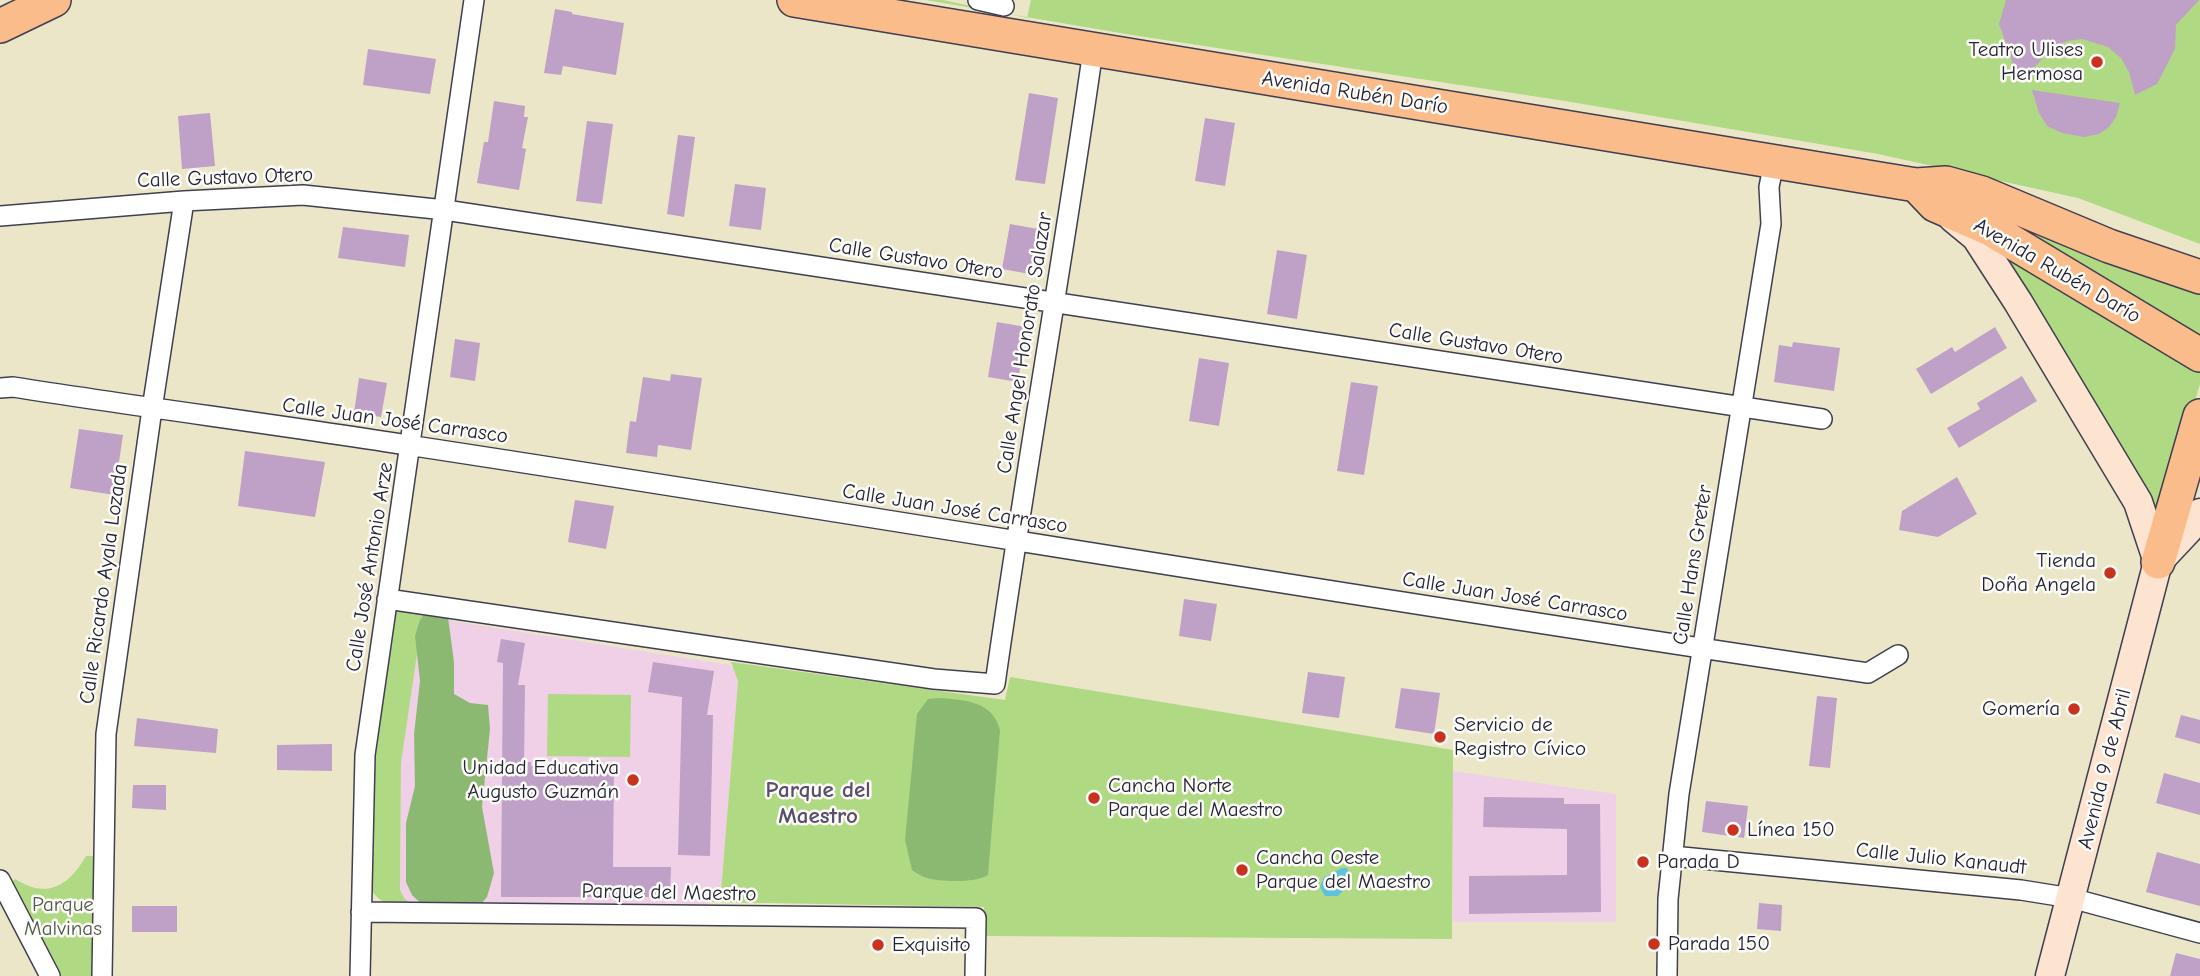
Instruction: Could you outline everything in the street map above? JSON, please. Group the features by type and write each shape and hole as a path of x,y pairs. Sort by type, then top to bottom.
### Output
{"highway":[{"path":"0,26 54,0"},
{"name":"Avenida Rubén Darío","path":"794,0 1774,162 1926,195 1992,230 2200,355"},
{"name":"Avenida Rubén Darío","path":"1926,195 1946,183 1982,193 2109,246 2200,277"},
{"path":"2158,562 2200,416"}],"main road":[{"path":"1926,195 1976,237 2018,302 2138,502 2158,562"},
{"name":"Avenida 9 de Abril","path":"2050,976 2158,562 2200,513"}],"street":[{"name":"Calle José Antonio Arze","path":"360,976 365,755 474,0"},
{"path":"978,0 1004,6"},
{"name":"Calle Angel Honorato Salazar","path":"387,599 934,679 995,684 1093,50"},
{"name":"Calle Hans Greter","path":"1667,976 1668,899 1679,794 1771,224 1769,187 1774,162"},
{"name":"Calle Gustavo Otero","path":"0,216 184,201 303,195 445,210 1822,419"},
{"name":"Calle Ricardo Ayala Lozada","path":"102,976 106,734 184,201"},
{"name":"Calle Juan José Carrasco","path":"0,388 13,387 411,445 1015,542 1868,673 1898,655"},
{"name":"Calle Julio Kanaudt","path":"1672,856 2021,890 2071,898 2200,933"},
{"path":"0,880 50,976"},
{"name":"Parque del Maestro","path":"361,912 976,918 975,976"}],"shaded area":[{"path":"433,618 730,665 737,672 738,681 721,892 715,899 705,908 412,905 404,898 400,890 401,762 421,627"},
{"path":"1452,771 1616,794 1616,922 1453,922"}],"green space":[{"path":"926,0 943,0 1008,14"},
{"path":"1031,0 2200,0 2200,244 2078,198 1878,154 1565,101 1027,17"},
{"path":"2001,212 2200,291 2200,342 2006,224"},
{"path":"2000,246 2200,368 2200,384 2158,526"},
{"path":"435,600 446,602 454,662 454,694 470,703 488,705 490,729 482,807 494,873 487,897 468,919 436,917 412,895 406,882 406,823 415,786 414,734 420,681 415,636 420,620"},
{"path":"400,609 420,612 433,618 421,627 401,763 400,890 412,905 382,901 369,886 370,769 392,615"},
{"name":"Parque del Maestro","path":"731,662 1005,700 1010,677 1453,750 1452,939 985,936 984,907 711,902 721,892 738,681"},
{"path":"548,694 631,695 630,757 547,756"},
{"path":"939,698 977,704 991,713 1000,730 988,875 983,878 949,881 921,876 912,870 905,840 917,714 928,699"},
{"name":"Parque Malvinas","path":"86,856 94,856 93,976 60,976 11,882 15,879 37,888 56,887 72,875"}],"water":[{"path":"1347,868 1349,873 1345,889 1338,896 1325,896 1320,887 1324,877"}],"building":[{"path":"2006,0 2199,0 2176,25 2175,49 2157,84 2135,95 2129,72 2121,58 2108,47 2082,39 2053,47 2020,83 1999,24"},
{"path":"555,9 624,23 616,75 563,66 561,75 544,73"},
{"path":"368,49 436,59 430,94 363,85"},
{"path":"2032,90 2120,103 2116,117 2109,127 2099,134 2084,137 2062,133 2047,126 2039,113"},
{"path":"1029,93 1058,98 1045,184 1015,180"},
{"path":"494,101 525,106 524,117 528,117 522,148 526,149 519,190 477,183 484,142 488,142"},
{"path":"210,113 215,166 182,169 178,116"},
{"path":"1205,118 1235,123 1225,186 1195,181"},
{"path":"587,121 613,124 602,204 576,201"},
{"path":"678,135 695,137 684,217 667,214"},
{"path":"735,184 766,188 761,230 729,226"},
{"path":"1010,224 1038,229 1030,274 1002,269"},
{"path":"343,227 409,235 405,267 338,258"},
{"path":"1277,250 1307,255 1297,319 1267,314"},
{"path":"997,322 1026,327 1018,382 988,377"},
{"path":"1995,327 2007,348 1931,394 1916,369 1952,347 1955,352"},
{"path":"455,339 480,343 475,381 450,377"},
{"path":"1793,342 1840,348 1834,391 1774,382 1779,345 1792,347"},
{"path":"1199,358 1229,363 1219,426 1189,421"},
{"path":"671,374 702,378 691,450 658,445 657,457 626,453 630,421 636,422 643,377 670,381"},
{"path":"2022,376 2037,401 1959,448 1947,428 1980,409 1977,403"},
{"path":"359,378 387,383 381,417 354,413"},
{"path":"1351,382 1378,386 1364,475 1337,471"},
{"path":"79,429 123,435 114,495 70,488"},
{"path":"245,451 325,462 315,517 238,506"},
{"path":"1957,477 1977,514 1938,537 1899,530 1902,511"},
{"path":"575,500 614,506 606,549 568,542"},
{"path":"1184,599 1217,604 1211,641 1179,636"},
{"path":"501,639 525,643 518,685 525,685 524,762 531,762 531,766 614,767 613,867 671,867 670,897 501,897 503,663 497,662"},
{"path":"653,662 714,671 707,715 713,715 710,856 678,855 682,697 648,692"},
{"path":"1308,672 1345,677 1339,718 1302,713"},
{"path":"1401,688 1440,693 1434,734 1395,728"},
{"path":"1817,696 1837,698 1830,768 1809,766"},
{"path":"2181,715 2200,720 2200,744 2175,737"},
{"path":"137,718 218,729 216,753 134,746"},
{"path":"332,744 332,771 277,770 277,745"},
{"path":"2164,773 2200,783 2200,815 2156,803"},
{"path":"133,785 166,785 166,810 132,808"},
{"path":"1484,797 1564,798 1564,804 1600,804 1601,912 1469,914 1469,876 1567,875 1567,829 1483,827"},
{"path":"1706,801 1748,806 1744,838 1702,832"},
{"path":"2157,852 2200,864 2200,906 2146,892"},
{"path":"1759,903 1782,905 1781,931 1757,929"},
{"path":"132,906 177,906 177,932 132,932"},
{"path":"2176,953 2200,959 2200,976 2170,976"}],"place":[{"name":"Teatro Ulises Hermosa","path":"2097,62"},
{"name":"Tienda Doña Angela","path":"2110,573"},
{"name":"Gomería","path":"2074,709"},
{"name":"Servicio de Registro Cívico","path":"1440,737"},
{"name":"Unidad Educativa Augusto Guzmán","path":"633,780"},
{"name":"Cancha Norte Parque del Maestro","path":"1094,798"},
{"name":"Línea 150","path":"1733,830"},
{"name":"Parada D","path":"1643,862"},
{"name":"Cancha Oeste Parque del Maestro","path":"1242,870"},
{"name":"Parada 150","path":"1654,944"},
{"name":"Exquisito","path":"878,945"}],"district":[{"name":"Parque del Maestro","path":"818,803"}]}
